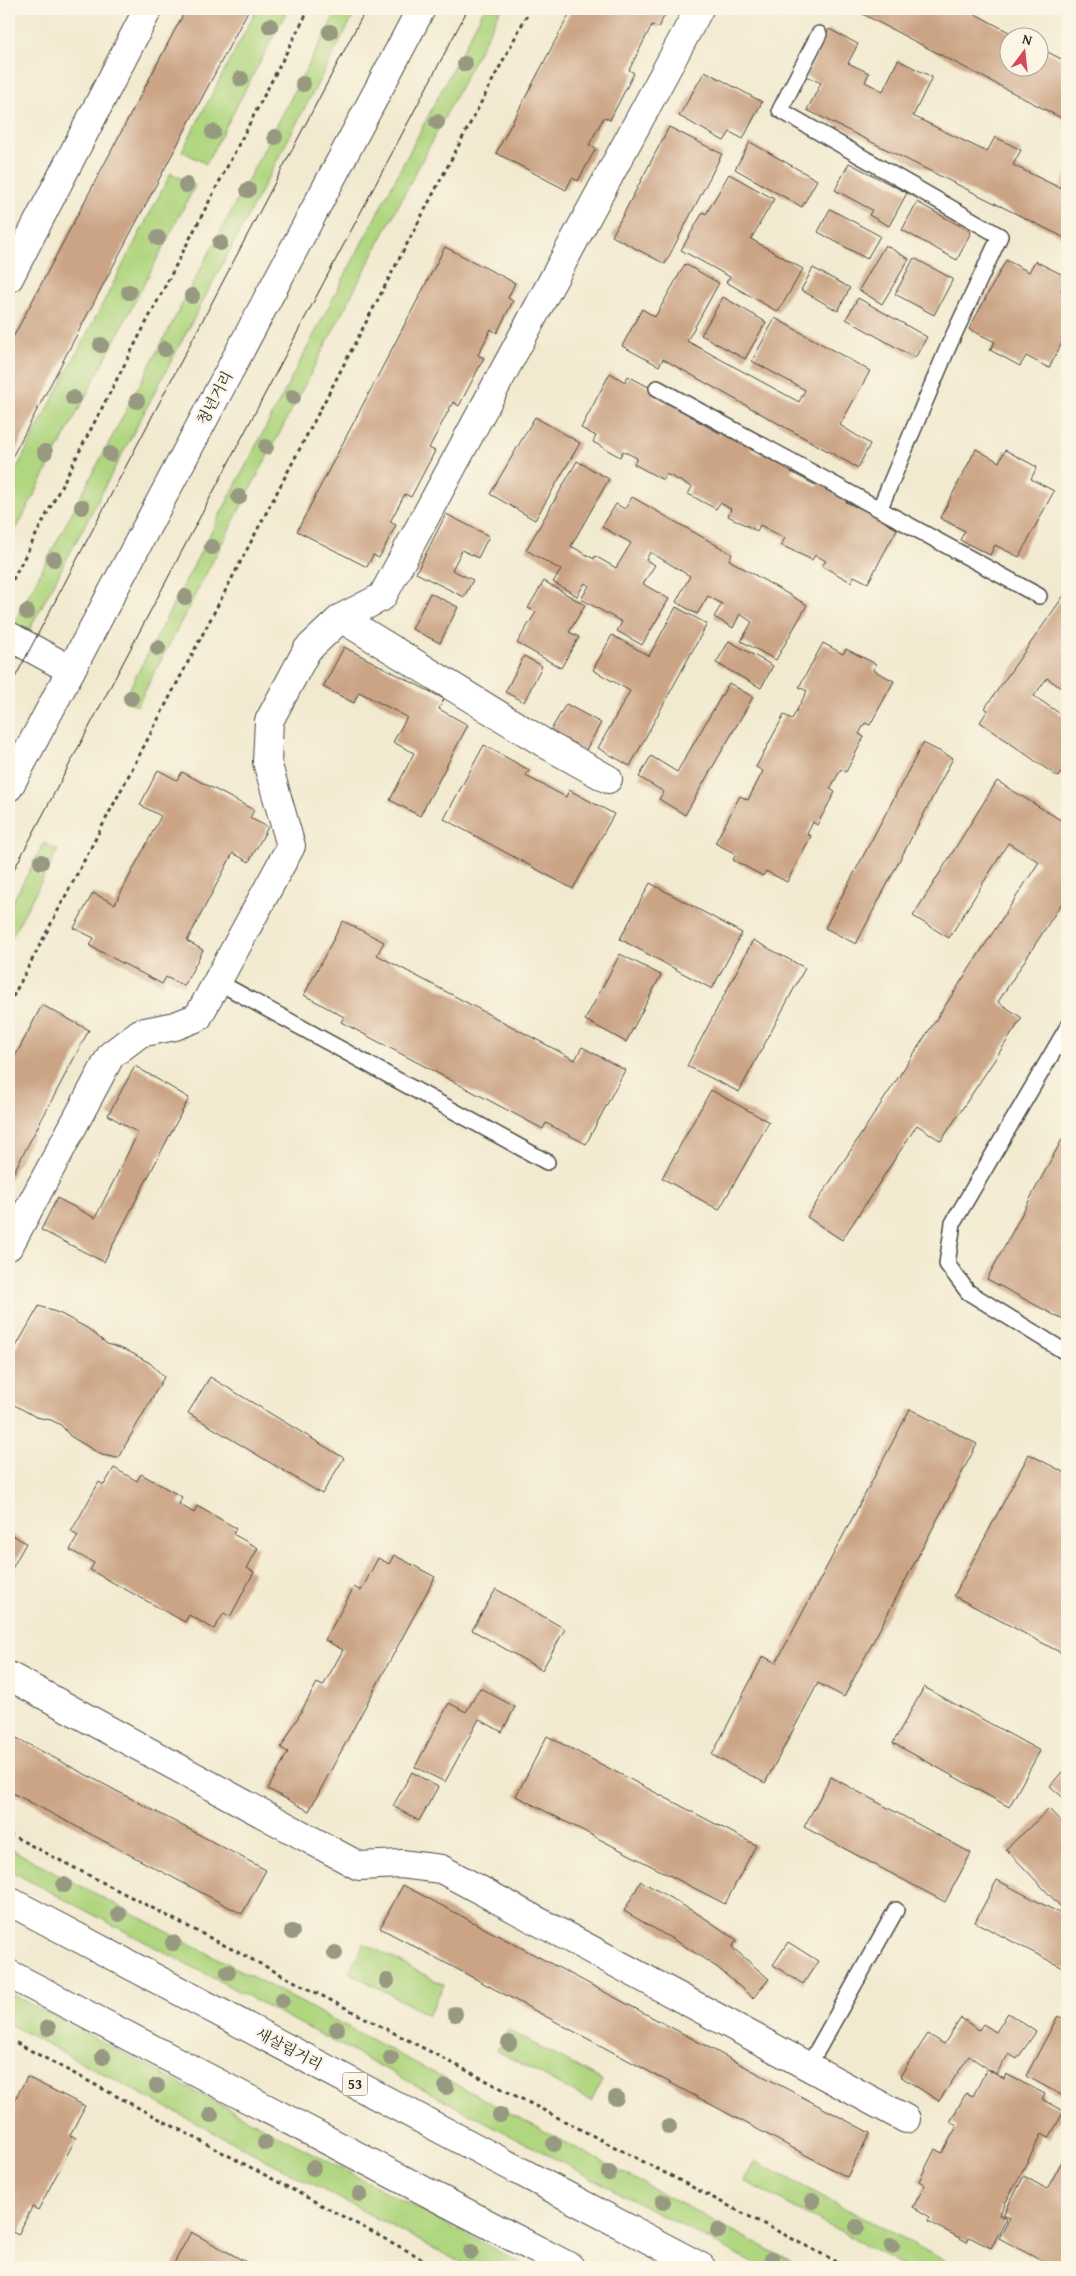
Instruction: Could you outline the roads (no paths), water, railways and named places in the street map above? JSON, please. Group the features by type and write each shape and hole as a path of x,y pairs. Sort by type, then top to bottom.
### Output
{"street":[{"path":"9,278 148,9"},
{"name":"청년거리","path":"9,787 421,9"},
{"path":"9,1246 112,1055 140,1033 175,1026 198,1017 218,982 291,846 267,762 269,721 307,650 341,618 382,597 699,9"},
{"path":"341,618 549,746 608,779"},
{"path":"9,636 71,670"},
{"path":"9,1676 359,1866 401,1864 441,1869 906,2118"},
{"name":"새살림거리","path":"9,1901 701,2267"},
{"path":"9,1974 570,2267"}],"lane":[{"path":"819,34 780,110 1000,236 949,345 880,508"},
{"path":"657,388 1039,596"},
{"path":"218,982 547,1162"},
{"path":"1067,1028 953,1223 947,1264 968,1292 1067,1353"},
{"path":"809,2065 896,1910"}],"tram line":[{"path":"9,689 366,9"},
{"path":"9,879 468,9"}]}
